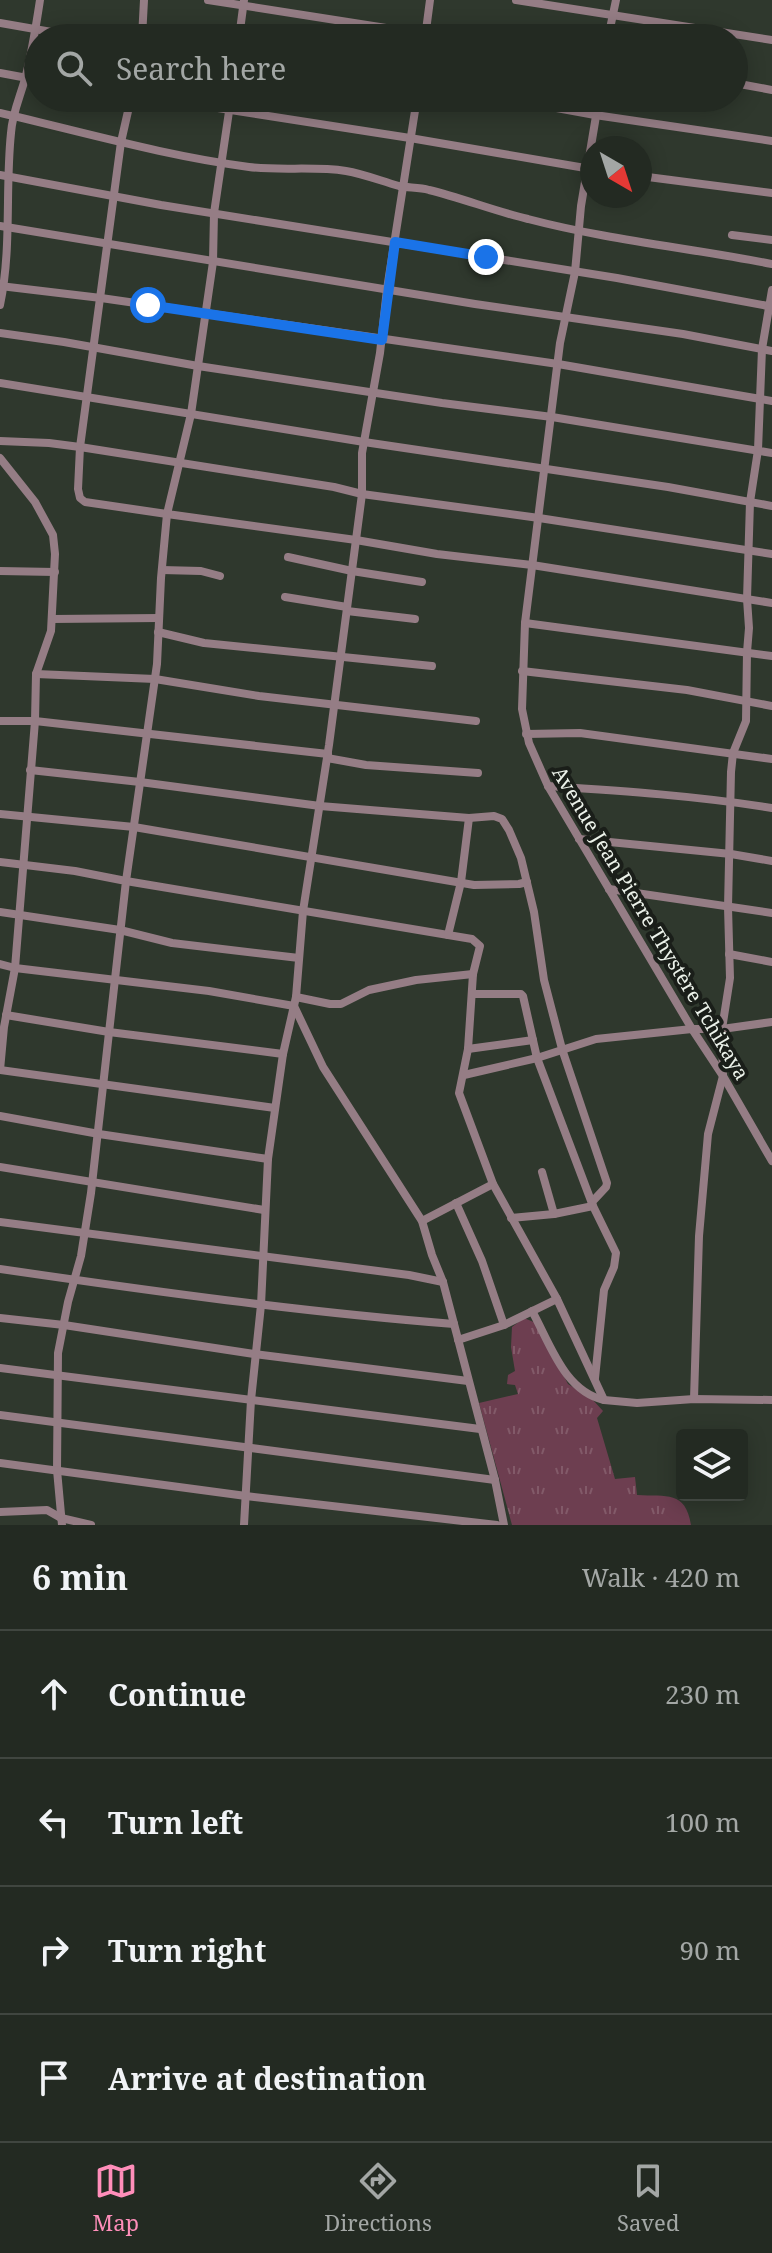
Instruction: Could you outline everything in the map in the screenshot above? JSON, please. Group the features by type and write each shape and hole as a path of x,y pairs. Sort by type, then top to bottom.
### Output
{"street":[{"path":"36,24 40,0"},
{"path":"143,24 144,0"},
{"path":"208,0 244,3 359,24"},
{"path":"427,24 430,0"},
{"path":"516,0 670,24"},
{"path":"611,24 616,0"},
{"path":"241,24 244,3"},
{"path":"0,23 24,26"},
{"path":"748,36 772,40"},
{"path":"0,73 24,78"},
{"path":"0,305 4,176 13,116 24,81"},
{"path":"748,86 772,90"},
{"path":"128,112 121,142 80,447 78,489 80,498 85,502 532,565 772,603"},
{"path":"61,1521 57,1470 58,1353 68,1302 76,1280 93,1183 126,881 155,679 167,514 191,414 213,262 214,213 229,112"},
{"path":"248,112 580,167"},
{"path":"244,1525 254,1354 261,1305 268,1159 283,1054 295,1001 303,911 362,494 364,442 415,112"},
{"path":"579,112 772,141"},
{"name":"Avenue Jean Pierre Thystère Tchikaya","path":"593,136 596,112"},
{"path":"0,113 221,163 253,168 347,171 605,237 772,264"},
{"path":"4,176 768,306"},
{"path":"652,178 772,193"},
{"name":"Avenue Jean Pierre Thystère Tchikaya","path":"581,208 525,623 522,709 528,738 548,786 772,1161"},
{"path":"4,227 565,318 683,334 767,350"},
{"path":"732,235 772,240"},
{"path":"2,287 101,298 558,364 772,401"},
{"path":"694,1399 699,1236 708,1134 723,1076 722,1029 730,978 731,772 733,753 743,734 748,701 750,502 758,450 759,399 772,290"},
{"path":"0,333 772,453"},
{"path":"0,383 772,506"},
{"path":"0,441 80,447 362,494 772,554"},
{"path":"0,458 24,486 53,535 55,572 49,640 36,674 15,968 2,1026 0,1070 275,1108"},
{"path":"288,557 422,582"},
{"path":"162,570 201,571 220,576"},
{"path":"0,571 55,572"},
{"path":"285,597 415,619"},
{"path":"52,619 159,618"},
{"path":"525,623 772,656"},
{"path":"158,632 204,643 432,666"},
{"path":"522,671 687,690 772,706"},
{"path":"36,674 155,679 259,696 476,721"},
{"path":"0,721 35,721 147,734 327,756 366,765 478,773"},
{"path":"528,738 580,733 772,759"},
{"path":"30,770 320,806 469,818 494,816 502,819 521,858 544,980 562,1049 607,1183 592,1204 554,1214 511,1218"},
{"path":"548,786 642,792 772,808"},
{"path":"0,814 134,827 474,885 527,882"},
{"path":"448,935 461,882 469,818"},
{"path":"579,839 772,861"},
{"path":"0,862 477,942 480,946 473,974 468,1049 459,1093 493,1184 557,1299 604,1400"},
{"path":"609,889 772,913"},
{"path":"0,912 120,930 172,943 299,958"},
{"path":"729,954 772,962"},
{"path":"0,964 330,1004 341,1004 369,990 416,980 473,974"},
{"path":"472,994 521,994 524,998 537,1058 592,1204 616,1253 614,1267 604,1290 595,1379"},
{"path":"295,1001 323,1067 422,1221 443,1282 504,1525"},
{"path":"6,1015 109,1032 283,1054"},
{"path":"464,1075 537,1058 596,1039 772,1022"},
{"path":"468,1049 533,1040"},
{"path":"0,1116 268,1159"},
{"path":"0,1167 264,1210"},
{"path":"542,1172 554,1214"},
{"path":"422,1221 493,1184"},
{"path":"456,1203 482,1261 504,1325"},
{"path":"0,1222 443,1282"},
{"path":"0,1269 261,1305 454,1324"},
{"path":"458,1340 504,1325 557,1299"},
{"path":"532,1311 568,1377 581,1391 593,1397 637,1403 694,1399 772,1400"},
{"path":"0,1318 468,1381"},
{"path":"0,1368 480,1429"},
{"path":"0,1415 495,1480"},
{"path":"0,1463 497,1525"},
{"path":"0,1512 47,1510 61,1521 91,1525"}],"green space":[{"path":"524,1318 536,1323 568,1384 592,1399 603,1411 597,1418 615,1479 635,1477 637,1495 666,1496 679,1501 691,1525 512,1525 479,1403 518,1394 515,1385 507,1384 508,1375 515,1371 512,1327"}],"route":[{"path":"148,305 382,340 395,242 486,257"}]}
